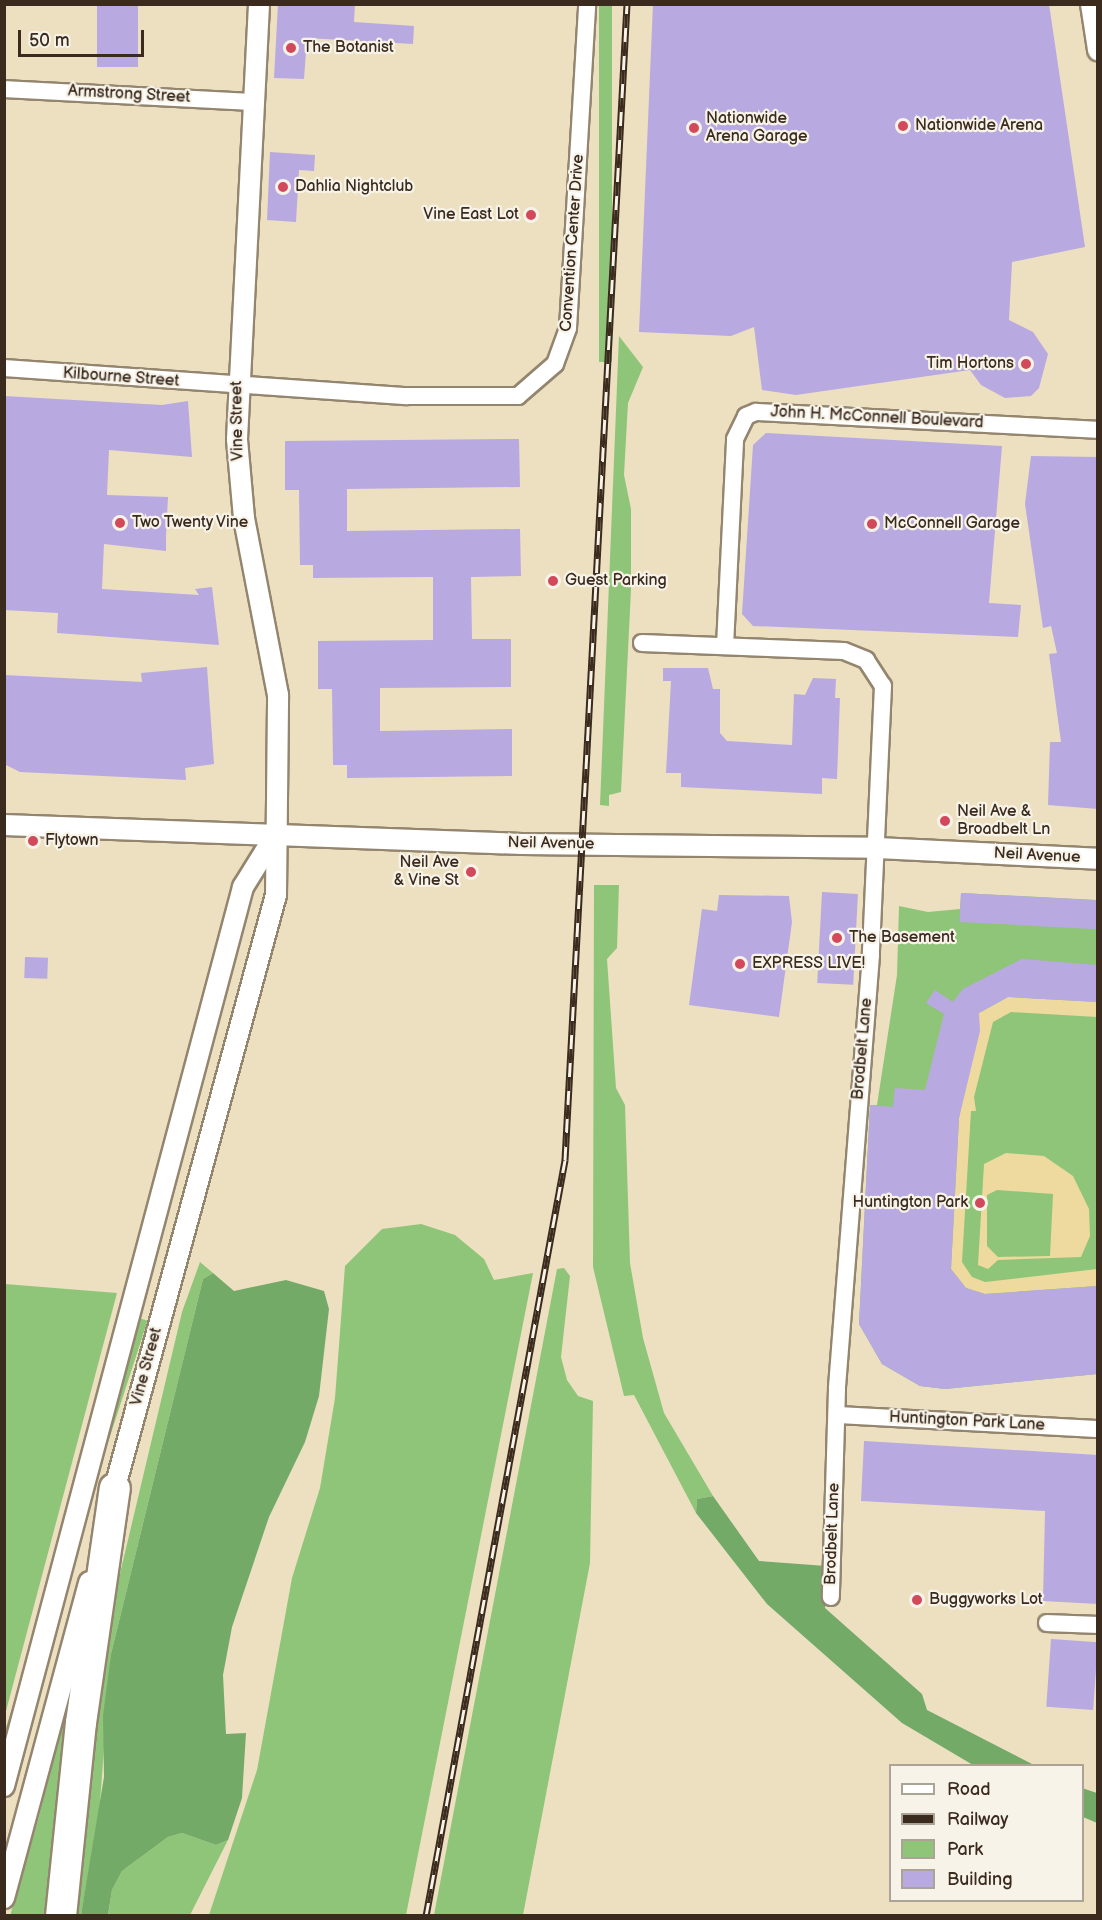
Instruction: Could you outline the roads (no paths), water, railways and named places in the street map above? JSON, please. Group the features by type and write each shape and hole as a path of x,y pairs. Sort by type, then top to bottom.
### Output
{"highway":[{"path":"61,1916 81,1723 115,1488"}],"street":[{"name":"Vine Street","path":"4,1898 276,895 278,695 244,519 237,387 260,4"},
{"name":"Convention Center Drive","path":"237,387 502,399 518,396 550,370 566,343 571,309 587,4"},
{"path":"1091,4 1098,50"},
{"name":"Armstrong Street","path":"4,89 254,102"},
{"name":"Kilbourne Street","path":"4,368 237,387"},
{"name":"John H. McConnell Boulevard","path":"725,646 735,439 746,416 756,412 1098,430"},
{"name":"Brodbelt Lane","path":"642,643 844,651 873,667 885,697 877,848 837,1415 831,1597"},
{"name":"Neil Avenue","path":"4,825 276,834 877,848 1098,859"},
{"name":"Vine Street","path":"4,1786 243,887 276,834"},
{"name":"Huntington Park Lane","path":"837,1415 1098,1430"},
{"path":"1047,1623 1098,1625"}],"railway":[{"path":"426,1916 565,1160 627,4"}],"place":[{"name":"The Botanist","path":"291,48"},
{"name":"Nationwide Arena","path":"903,126"},
{"name":"Nationwide Arena Garage","path":"694,128"},
{"name":"Dahlia Nightclub","path":"283,187"},
{"name":"Vine East Lot","path":"531,215"},
{"name":"Tim Hortons","path":"1026,364"},
{"name":"Two Twenty Vine","path":"120,523"},
{"name":"McConnell Garage","path":"872,524"},
{"name":"Guest Parking","path":"553,581"},
{"name":"Neil Ave & Broadbelt Ln","path":"945,821"},
{"name":"Flytown","path":"33,841"},
{"name":"Neil Ave & Vine St","path":"471,872"},
{"name":"The Basement","path":"837,938"},
{"name":"EXPRESS LIVE!","path":"740,964"},
{"name":"Huntington Park","path":"980,1203"},
{"name":"Buggyworks Lot","path":"917,1600"}]}
